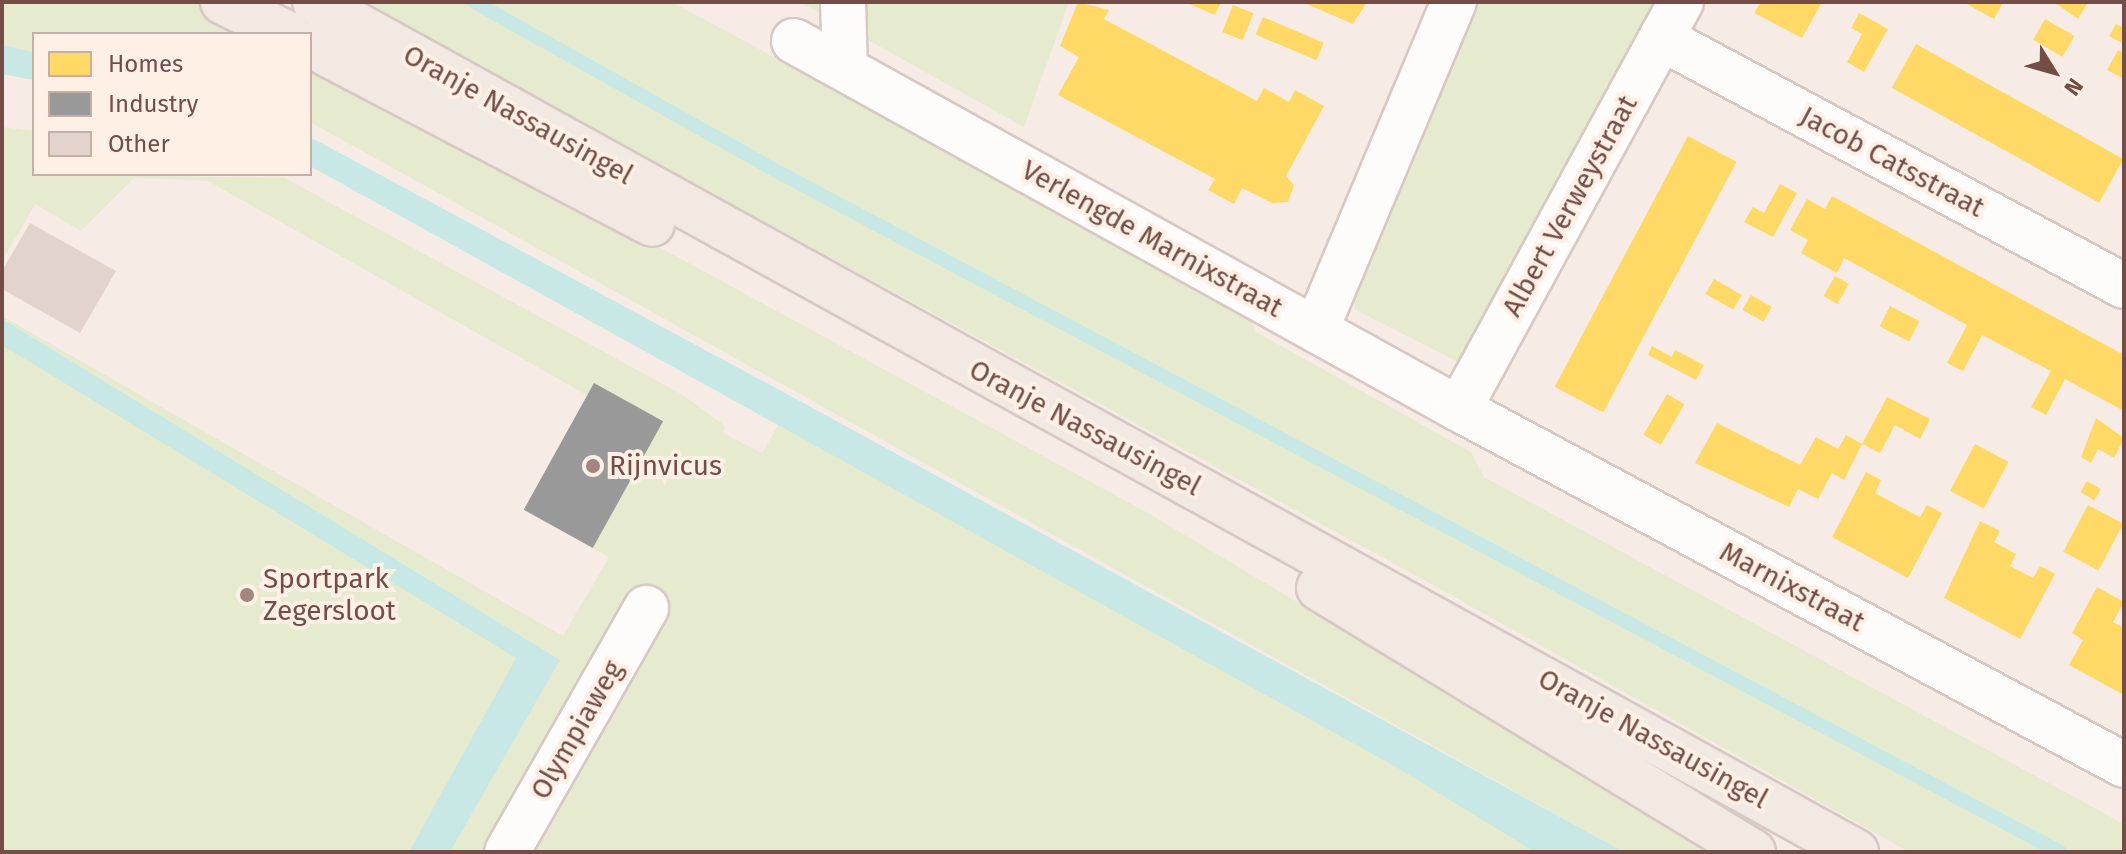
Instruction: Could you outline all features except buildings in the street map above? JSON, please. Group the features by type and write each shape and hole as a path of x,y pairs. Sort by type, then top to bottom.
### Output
{"main road":[{"path":"223,2 284,32"},
{"name":"Oranje Nassausingel","path":"315,2 1856,852"},
{"name":"Oranje Nassausingel","path":"312,46 1014,417 1353,607 1753,852"}],"street":[{"path":"843,2 845,68"},
{"path":"1316,330 1454,2"},
{"name":"Jacob Catsstraat","path":"1671,20 2124,286"},
{"name":"Albert Verweystraat","path":"1459,409 1671,20"},
{"name":"Verlengde Marnixstraat","path":"794,41 1459,409"},
{"name":"Marnixstraat","path":"1459,409 2124,765"},
{"name":"Olympiaweg","path":"507,852 646,608"}],"green space":[{"path":"2,2 208,2 263,32 32,32 32,72 2,69"},
{"path":"360,2 672,2 1249,313 1256,332 1471,452 1484,477 2124,824 2124,852 1909,852 1424,580"},
{"path":"800,2 1069,2 1024,127"},
{"path":"1475,2 1666,2 1464,365 1354,309 1354,295"},
{"path":"312,58 1148,513 1717,852 1624,852 312,123"},
{"name":"Sportpark Zegersloot","path":"2,127 32,131 32,176 285,178 683,395 725,426 723,433 762,453 778,425 1445,792 1543,852 2,852 2,316 563,636 609,557 586,545 654,433 208,181 134,178 81,231 35,204 2,262"}],"water":[{"path":"2,45 32,52 32,80 2,74"},
{"path":"312,138 1624,852 1535,852 1396,767 312,167"},
{"path":"2,319 560,660 450,852 409,852 516,658 2,345"}],"waterway":[{"path":"474,2 780,173 2060,852"}],"place":[{"name":"Rijnvicus","path":"593,466"},
{"name":"Sportpark Zegersloot","path":"247,595"}]}
